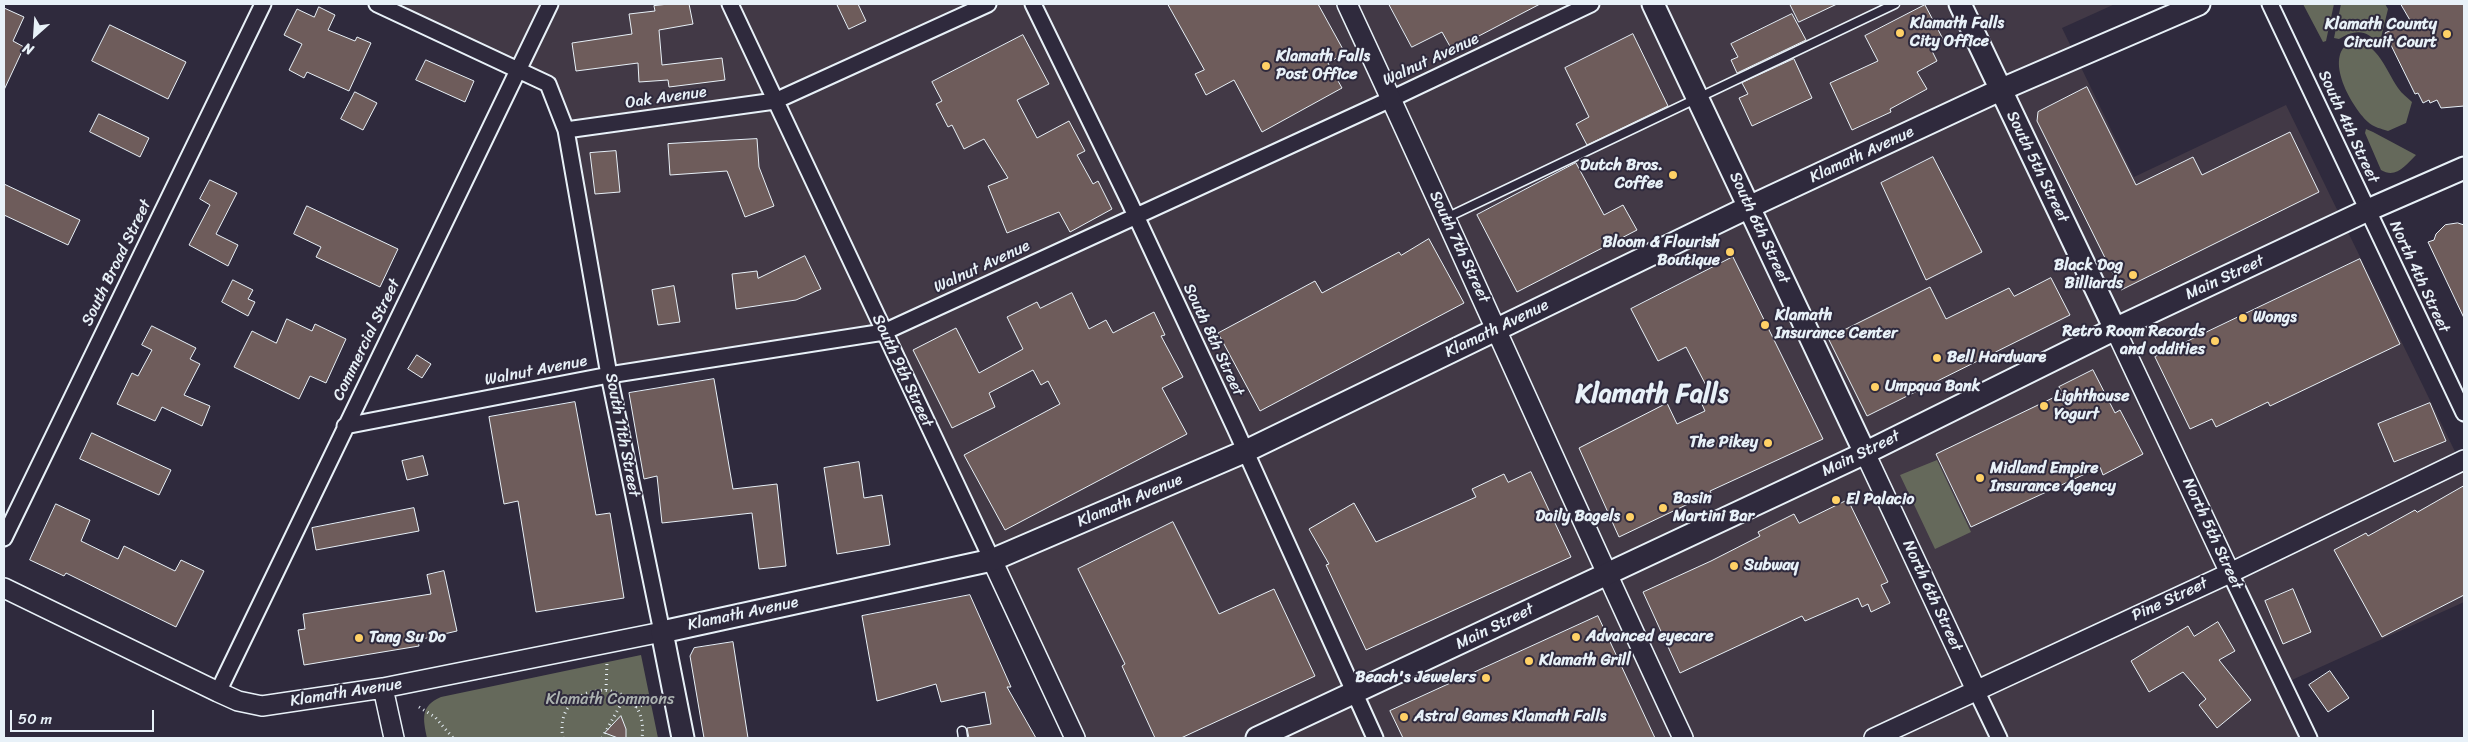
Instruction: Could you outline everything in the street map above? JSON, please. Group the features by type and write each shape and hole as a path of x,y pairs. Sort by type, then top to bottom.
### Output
{"main road":[{"name":"South 6th Street","path":"1653,4 1865,453"},
{"name":"South 5th Street","path":"1960,4 2115,330"},
{"name":"Klamath Avenue","path":"662,632 992,560 1246,451 1749,208 2000,90 2199,4"},
{"name":"Main Street","path":"1257,738 1865,453 2115,330 2368,210 2464,168"},
{"name":"South 11th Street","path":"662,632 683,738"}],"street":[{"name":"South Broad Street","path":"4,538 263,4"},
{"path":"377,4 548,84 566,130"},
{"name":"Commercial Street","path":"218,692 344,426 550,4"},
{"name":"South 9th Street","path":"730,4 1075,738"},
{"name":"Oak Avenue","path":"566,130 775,101 988,4"},
{"name":"South 8th Street","path":"1034,4 1136,215 1246,451 1375,738"},
{"name":"South 7th Street","path":"1347,4 1497,329 1606,574 1683,738"},
{"name":"Walnut Avenue","path":"344,426 609,375 884,332 1391,99 1591,4"},
{"name":"South 4th Street","path":"2270,4 2368,210"},
{"name":"South 11th Street","path":"566,130 609,375 662,632"},
{"name":"North 4th Street","path":"2368,210 2464,413"},
{"name":"North 5th Street","path":"2115,330 2309,738"},
{"name":"North 6th Street","path":"1865,453 1998,738"},
{"name":"Pine Street","path":"1874,738 2230,572 2464,460"},
{"name":"Klamath Avenue","path":"4,588 218,692 238,701 262,706 383,688 662,632"},
{"path":"383,688 394,738"}],"lane":[{"path":"1446,218 1895,4"}],"path":[{"path":"606,690 607,662"},
{"path":"564,738 563,722 572,703 589,692 606,690 624,696 636,707 642,726 642,738"},
{"path":"602,738 624,696"},
{"path":"636,707 654,702"},
{"path":"419,707 435,717 453,738"}],"shaded area":[{"path":"393,4 2115,4 2062,28 2134,177 2286,105 2464,470 2464,602 2283,684 2309,738 1076,738 884,332 609,375 566,130 548,84"}],"green space":[{"path":"2303,4 2334,4 2326,41 2323,42"},
{"path":"2341,4 2385,4 2388,9 2379,46 2370,36 2361,32 2350,33 2339,39 2334,38"},
{"path":"2354,40 2362,42 2375,52 2400,90 2412,102 2406,123 2388,131 2378,128 2368,122 2354,104 2342,80 2339,67 2340,56 2344,47"},
{"path":"2366,129 2416,155 2396,172 2391,173 2381,170 2365,133"},
{"path":"1937,460 1971,532 1935,549 1900,475"},
{"name":"Klamath Commons","path":"641,655 658,738 427,738 424,719 426,709 441,697"}],"building":[{"path":"689,4 693,24 659,30 662,65 722,58 725,80 669,87 668,80 639,82 638,63 576,71 572,43 632,34 629,14 655,11 654,6"},
{"path":"837,4 858,4 866,21 849,29"},
{"name":"Klamath Falls Post Office","path":"1168,4 1318,4 1345,53 1328,63 1342,88 1262,132 1234,80 1206,95 1195,74 1204,70"},
{"path":"1389,4 1540,4 1452,50 1442,32 1412,47"},
{"path":"1790,4 1837,4 1799,22"},
{"path":"2401,4 2464,4 2464,106 2441,108 2437,100 2430,103 2429,100 2423,103 2418,93 2415,94 2385,33 2410,21"},
{"path":"1925,5 1943,39 1930,47 1937,61 1917,72 1927,89 1890,109 1891,112 1852,130 1830,83 1878,61 1865,36"},
{"path":"319,7 335,15 328,30 355,41 357,37 371,43 349,91 307,72 304,78 289,70 302,44 284,35 297,9 314,17"},
{"path":"4,8 24,17 13,41 24,47 4,90"},
{"path":"1792,14 1806,40 1737,73 1731,60 1738,57 1731,44"},
{"path":"110,25 186,62 168,99 92,61"},
{"path":"1633,34 1668,106 1587,145 1576,124 1589,117 1565,68"},
{"path":"1023,35 1049,84 1017,100 1037,138 1069,121 1085,151 1077,155 1093,184 1098,181 1112,209 1070,232 1059,212 1007,233 988,186 1008,178 984,139 964,149 952,125 948,127 936,104 942,101 932,82"},
{"path":"1794,59 1812,98 1752,126 1739,98 1748,94 1742,83"},
{"path":"426,60 474,81 465,102 416,80"},
{"path":"2087,87 2136,185 2193,157 2202,175 2290,132 2319,192 2121,290 2037,121 2038,112"},
{"path":"355,92 377,103 363,130 341,119"},
{"path":"99,114 149,138 140,157 90,132"},
{"path":"757,139 759,167 774,206 745,217 727,171 670,175 668,144"},
{"path":"616,151 620,192 595,194 590,153"},
{"path":"1933,157 1982,252 1926,280 1881,183"},
{"path":"1576,163 1604,215 1623,205 1637,230 1517,292 1477,215"},
{"path":"210,180 237,193 216,234 238,245 228,266 189,245 210,205 200,199"},
{"path":"4,184 80,220 68,245 4,215"},
{"path":"307,206 398,249 380,287 316,257 321,247 294,234"},
{"path":"2458,223 2464,225 2464,318 2428,242 2434,240 2436,234 2445,225"},
{"path":"1429,239 1464,303 1260,411 1218,333 1315,281 1322,293 1399,252 1401,255"},
{"path":"805,256 821,289 796,300 736,309 732,274 757,271 758,278"},
{"path":"1733,257 1823,439 1710,491 1711,493 1619,537 1579,448 1667,403 1677,424 1705,411 1699,398 1710,393 1686,347 1658,361 1631,309"},
{"path":"2360,259 2400,344 2270,406 2268,402 2216,427 2212,419 2190,429 2155,357"},
{"path":"2051,278 2070,315 1867,416 1828,338 1930,287 1946,319 2009,288 2014,296"},
{"path":"233,280 253,290 248,299 255,302 248,316 222,302"},
{"path":"674,286 680,322 658,325 652,290"},
{"path":"1072,293 1089,329 1106,320 1113,333 1154,312 1165,335 1161,336 1183,377 1162,388 1187,434 1005,530 964,455 1060,404 1048,381 1041,385 1033,370 989,393 995,407 952,428 913,350 956,328 979,373 1023,349 1007,317 1037,302 1040,308"},
{"path":"287,319 312,331 315,324 346,339 326,383 310,376 299,399 234,367 252,331 276,343"},
{"path":"152,326 196,348 190,359 200,364 184,395 210,406 202,426 162,407 155,421 117,404 132,373 138,376 152,350 142,345"},
{"path":"417,355 431,364 422,378 408,369"},
{"path":"2093,370 2115,413 2120,410 2143,454 2103,475 2100,467 1971,527 1936,454 2063,393 2059,387"},
{"path":"714,379 733,489 777,484 786,566 759,569 752,513 662,523 657,476 644,479 629,393"},
{"path":"575,402 596,515 610,513 624,598 536,612 518,501 504,504 489,417"},
{"path":"2430,403 2446,441 2394,462 2378,424"},
{"path":"92,433 171,470 159,495 80,459"},
{"path":"423,456 428,475 407,480 402,461"},
{"path":"859,462 864,498 882,495 890,545 837,554 824,468"},
{"path":"1531,472 1571,557 1366,650 1326,565 1329,564 1309,529 1354,503 1376,542 1476,497 1472,489 1504,474 1508,482"},
{"path":"2464,486 2464,595 2382,637 2334,550 2366,533 2368,536 2415,510 2417,512"},
{"path":"1848,500 1888,582 1881,585 1890,603 1871,612 1868,604 1862,607 1858,598 1805,621 1802,616 1680,673 1643,592 1760,536 1758,532 1794,514 1799,523"},
{"path":"56,504 90,520 81,541 118,559 124,546 175,571 181,560 204,571 176,627 66,573 64,576 30,560"},
{"path":"414,508 419,531 316,550 312,528"},
{"path":"1173,522 1219,614 1274,589 1315,676 1181,738 1155,738 1122,666 1125,664 1078,569"},
{"name":"Tang Su Do","path":"444,571 457,631 418,640 419,646 304,665 298,630 305,629 303,614 431,594 427,575"},
{"path":"2293,589 2311,632 2283,644 2265,601"},
{"path":"970,595 1011,687 1007,687 1036,738 969,738 967,728 991,724 985,692 941,702 936,684 877,701 862,616"},
{"path":"1598,616 1655,738 1403,738 1390,711"},
{"path":"2218,622 2235,651 2219,660 2251,700 2217,728 2199,705 2206,699 2183,672 2149,692 2131,661 2188,626 2194,636"},
{"path":"733,642 748,738 704,738 690,656 694,648"},
{"path":"2330,671 2349,698 2328,712 2309,685"},
{"path":"621,716 626,729 626,738 618,738 605,733"}],"place":[{"name":"Klamath Falls City Office","path":"1900,33"},
{"name":"Klamath County Circuit Court","path":"2447,34"},
{"name":"Klamath Falls Post Office","path":"1266,66"},
{"name":"Dutch Bros. Coffee","path":"1673,175"},
{"name":"Bloom & Flourish Boutique","path":"1730,252"},
{"name":"Black Dog Billiards","path":"2133,275"},
{"name":"Wongs","path":"2243,318"},
{"name":"Klamath Insurance Center","path":"1765,325"},
{"name":"Retro Room Records and oddities","path":"2215,341"},
{"name":"Bell Hardware","path":"1937,358"},
{"name":"Umpqua Bank","path":"1875,387"},
{"name":"Lighthouse Yogurt","path":"2044,406"},
{"name":"The Pikey","path":"1768,443"},
{"name":"Midland Empire Insurance Agency","path":"1980,478"},
{"name":"El Palacio","path":"1836,500"},
{"name":"Basin Martini Bar","path":"1663,508"},
{"name":"Daily Bagels","path":"1630,517"},
{"name":"Subway","path":"1734,566"},
{"name":"Advanced eyecare","path":"1576,637"},
{"name":"Tang Su Do","path":"359,638"},
{"name":"Klamath Grill","path":"1529,661"},
{"name":"Beach's Jewelers","path":"1486,678"},
{"name":"Astral Games Klamath Falls","path":"1404,717"}],"district":[{"name":"Klamath Falls","path":"1652,395"}]}
